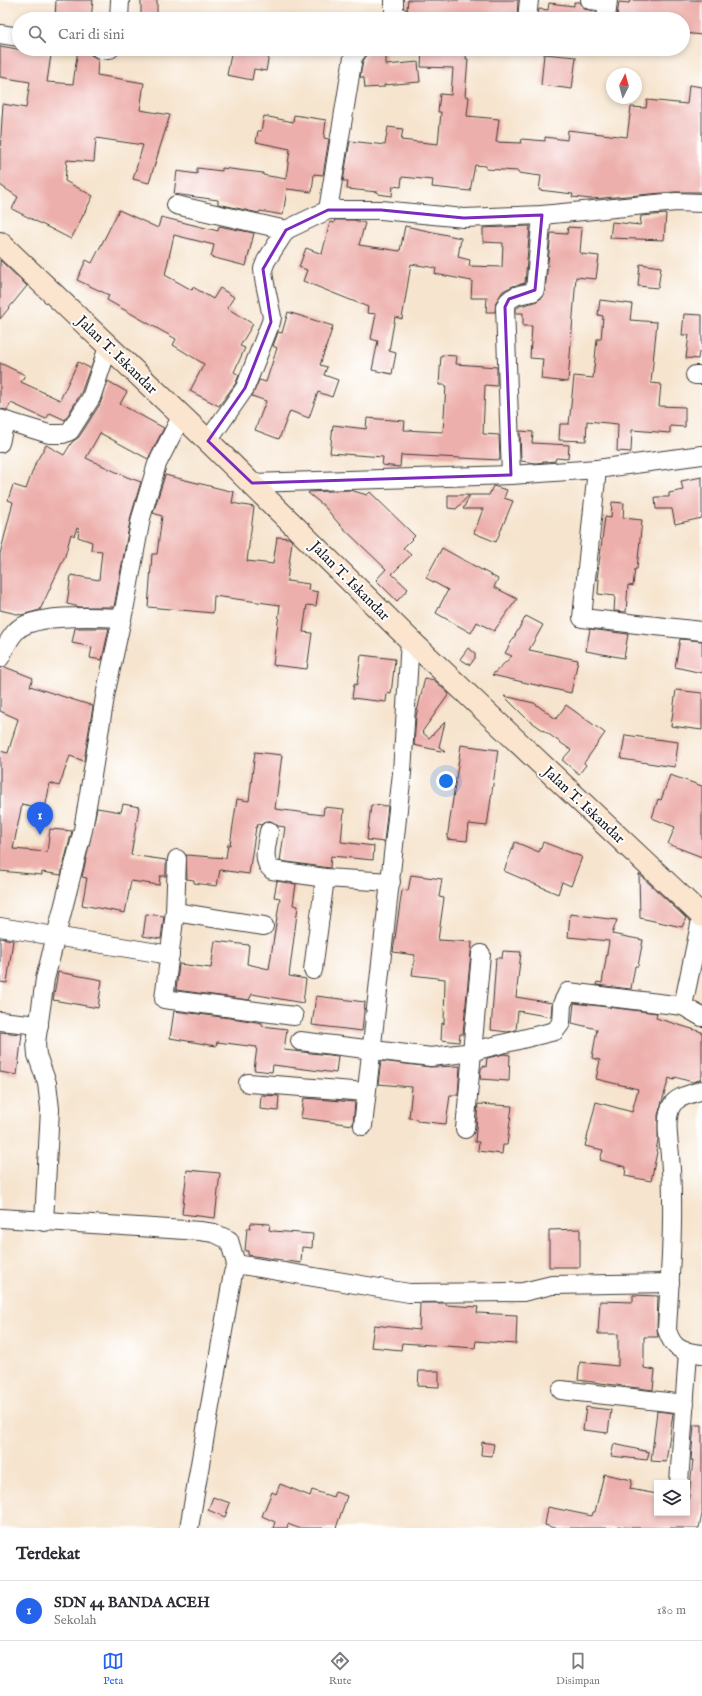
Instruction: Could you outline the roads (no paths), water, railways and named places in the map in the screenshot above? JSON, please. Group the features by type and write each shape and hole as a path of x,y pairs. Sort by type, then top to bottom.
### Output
{"street":[{"path":"119,12 120,0"},
{"path":"394,0 394,12"},
{"path":"528,12 529,0"},
{"path":"0,34 12,36"},
{"path":"328,210 354,56"},
{"path":"208,441 245,388 271,322 272,317 263,269 266,261 286,230 328,210 381,210 464,218 542,215 676,202 702,203"},
{"path":"176,205 286,230"},
{"path":"511,475 505,307 509,299 520,294 532,292 534,290 542,215"},
{"name":"Jalan T. Iskandar","path":"0,243 252,483 410,640 702,916"},
{"path":"0,443 3,420 49,434 63,434 70,431 90,398 108,347"},
{"path":"44,1222 50,1109 47,1083 37,1055 45,979 83,830 106,691 122,618 141,518 157,464 182,417"},
{"path":"252,483 511,475 597,469 702,454"},
{"path":"597,469 582,618 702,631"},
{"path":"0,658 5,646 16,631 28,624 79,616 122,618"},
{"path":"363,1126 402,773 410,640"},
{"path":"268,831 265,860 267,866 272,870 325,878 391,882"},
{"path":"177,859 175,912 164,1000 294,1016"},
{"path":"313,970 325,878"},
{"path":"175,912 264,926"},
{"path":"683,1006 702,916"},
{"path":"0,927 56,935 170,955"},
{"path":"465,1129 481,954"},
{"path":"300,1041 371,1051 431,1057 472,1051 555,1030 560,1023 562,1004 568,992 683,1006 702,1017"},
{"path":"0,1021 39,1025"},
{"path":"248,1083 366,1092"},
{"path":"680,1480 684,1404 695,1353 678,1348 670,1339 667,1330 670,1283 672,1177 668,1130 671,1108 675,1100 702,1090"},
{"path":"0,1218 214,1233 229,1240 237,1267"},
{"path":"189,1528 232,1279 234,1270 237,1267 242,1266 410,1293 515,1292 552,1285 670,1283"},
{"path":"561,1390 684,1404"}],"place":[{"name":"SDN 44 BANDA ACEH","path":"40,835"}]}
